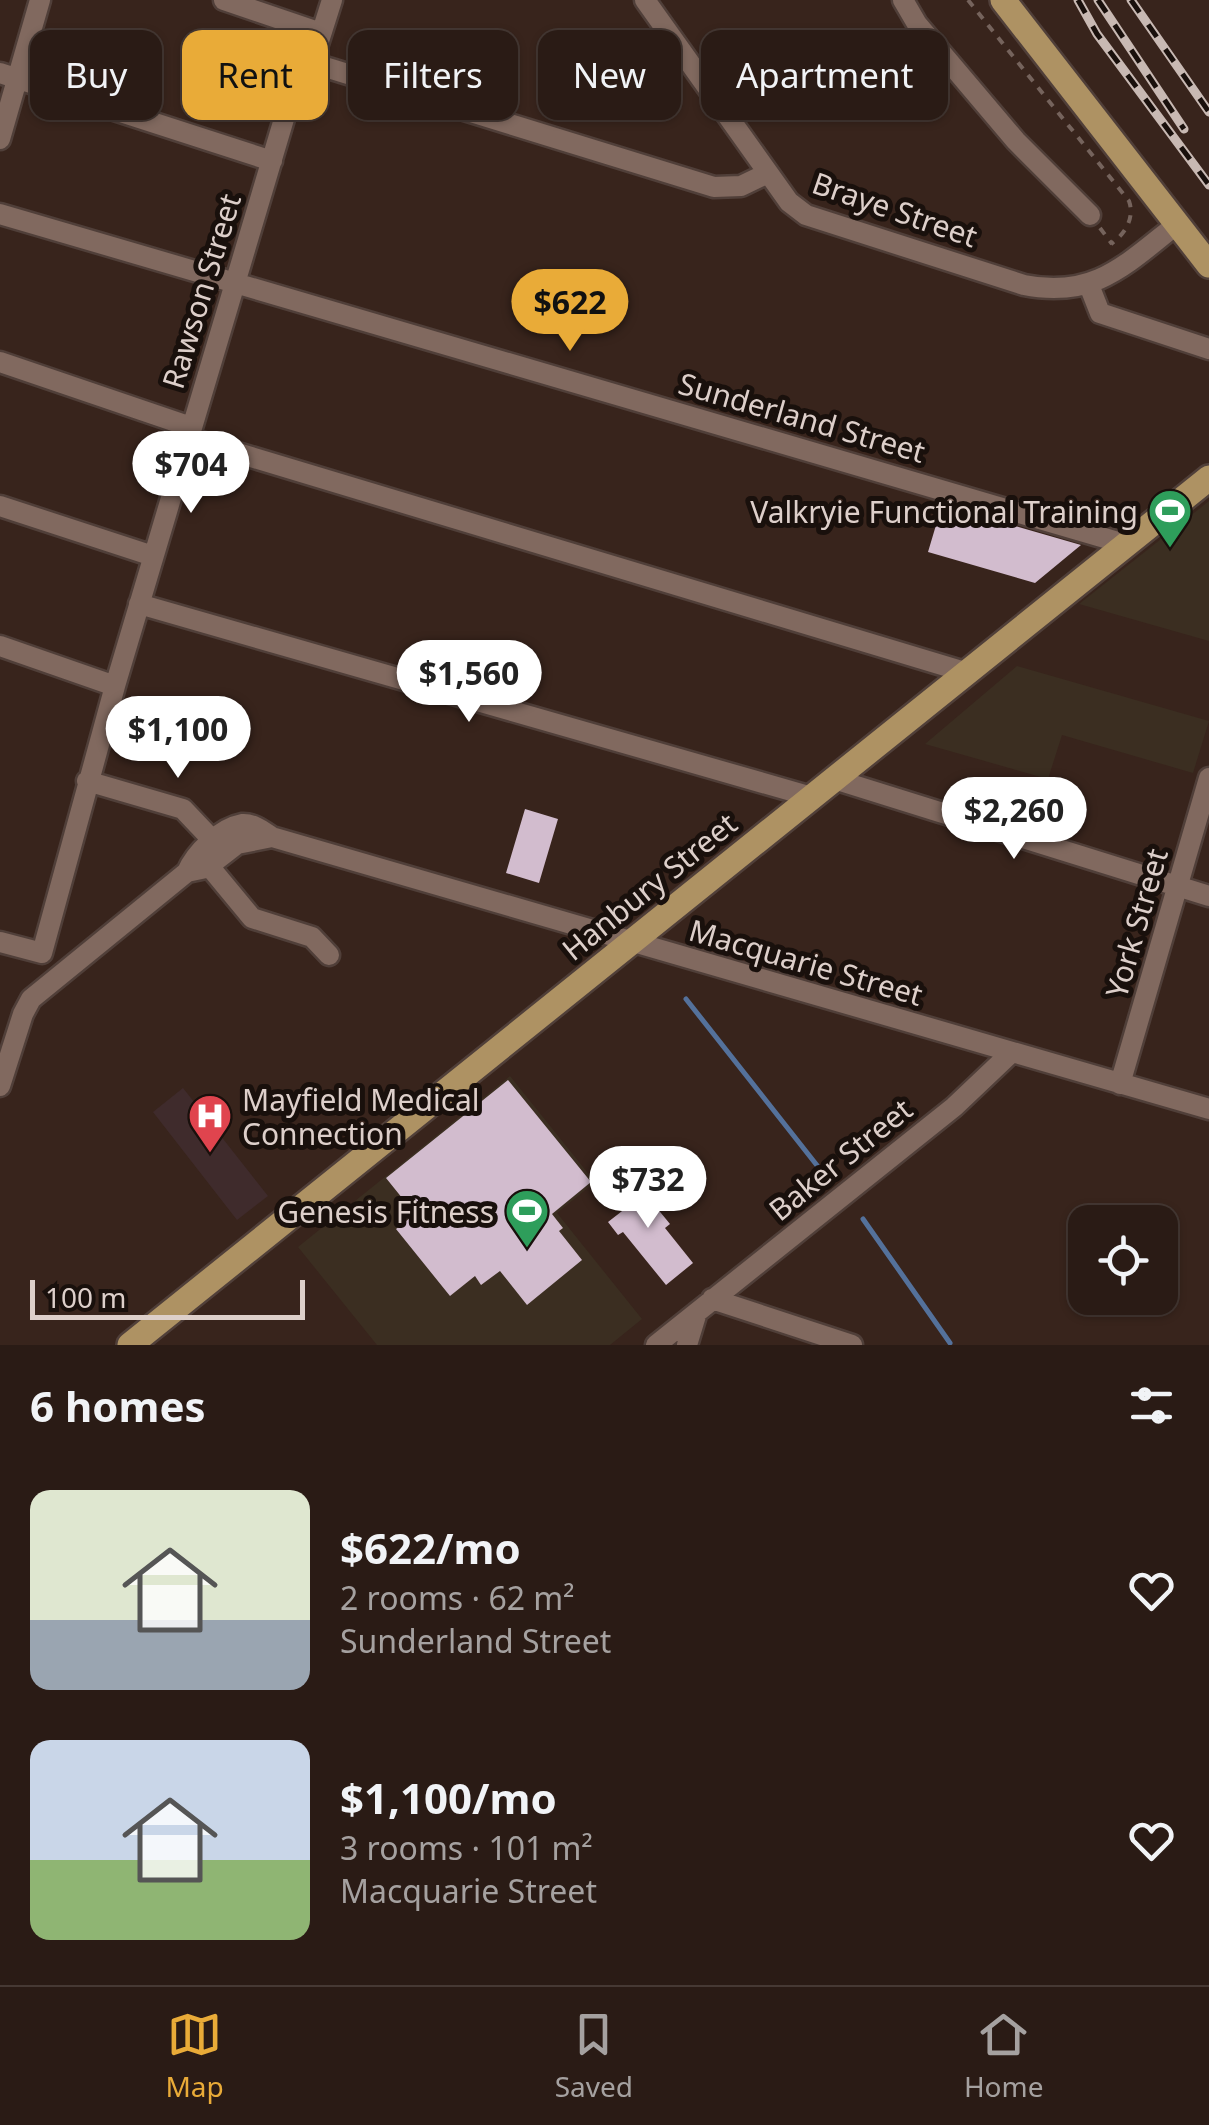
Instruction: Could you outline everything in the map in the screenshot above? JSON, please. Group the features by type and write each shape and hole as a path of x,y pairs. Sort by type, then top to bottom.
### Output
{"main road":[{"path":"1003,0 1209,265"},
{"name":"Hanbury Street","path":"130,1345 1209,478"}],"street":[{"path":"0,139 9,76 40,0"},
{"path":"224,0 312,30"},
{"name":"Rawson Street","path":"322,30 332,0"},
{"name":"Braye Street","path":"645,0 789,202 806,215 1024,285 1056,290 1088,285 1128,263 1176,225"},
{"path":"903,0 917,24 1016,142 1090,215"},
{"path":"328,67 714,187 741,186 768,172"},
{"path":"9,76 272,161"},
{"name":"Rawson Street","path":"0,942 42,952 114,686 284,120"},
{"name":"Sunderland Street","path":"0,214 1125,544"},
{"path":"1088,285 1100,313 1209,349"},
{"path":"0,362 190,432 965,672"},
{"path":"0,506 153,556"},
{"path":"139,604 812,797"},
{"path":"0,646 114,686"},
{"name":"York Street","path":"1120,1084 1209,778"},
{"path":"834,779 1209,896"},
{"path":"87,781 183,809 215,853 252,918 312,937 329,955"},
{"name":"Macquarie Street","path":"215,853 240,824 255,826 272,837 1209,1109"},
{"path":"0,1086 22,1014 31,999 215,853"},
{"name":"Baker Street","path":"656,1345 954,1107 1012,1052"},
{"path":"688,1345 704,1306 852,1345"}],"path":[{"path":"968,0 1129,201 1132,210 1128,224 1111,244"}],"shaded area":[{"path":"1209,501 1209,641 1079,604"},
{"path":"1017,666 1209,721 1193,773 1062,735 1048,779 925,744"},
{"path":"510,1076 595,1182 557,1213 642,1319 610,1345 377,1345 298,1247"},
{"name":"Mayfield Medical Connection","path":"183,1088 268,1196 237,1220 153,1112"}],"building":[{"path":"942,505 1081,545 1035,583 928,552"},
{"path":"525,809 558,819 539,883 506,873"},
{"path":"508,1080 591,1182 552,1214 563,1228 559,1231 582,1260 527,1305 500,1271 481,1285 475,1276 450,1296 396,1229 415,1214 386,1178"},
{"path":"629,1174 670,1224 665,1228 693,1263 666,1285 623,1232 618,1235 608,1222 626,1208 611,1189"}],"waterway":[{"path":"686,999 823,1173"},
{"path":"863,1219 950,1343"}],"railway":[{"path":"1078,0 1097,34 1209,185"},
{"path":"1098,0 1184,129"},
{"path":"1131,0 1209,112"}],"place":[{"name":"Valkryie Functional Training","path":"1170,549"},
{"name":"Mayfield Medical Connection","path":"210,1154"},
{"name":"Genesis Fitness","path":"527,1249"}]}
